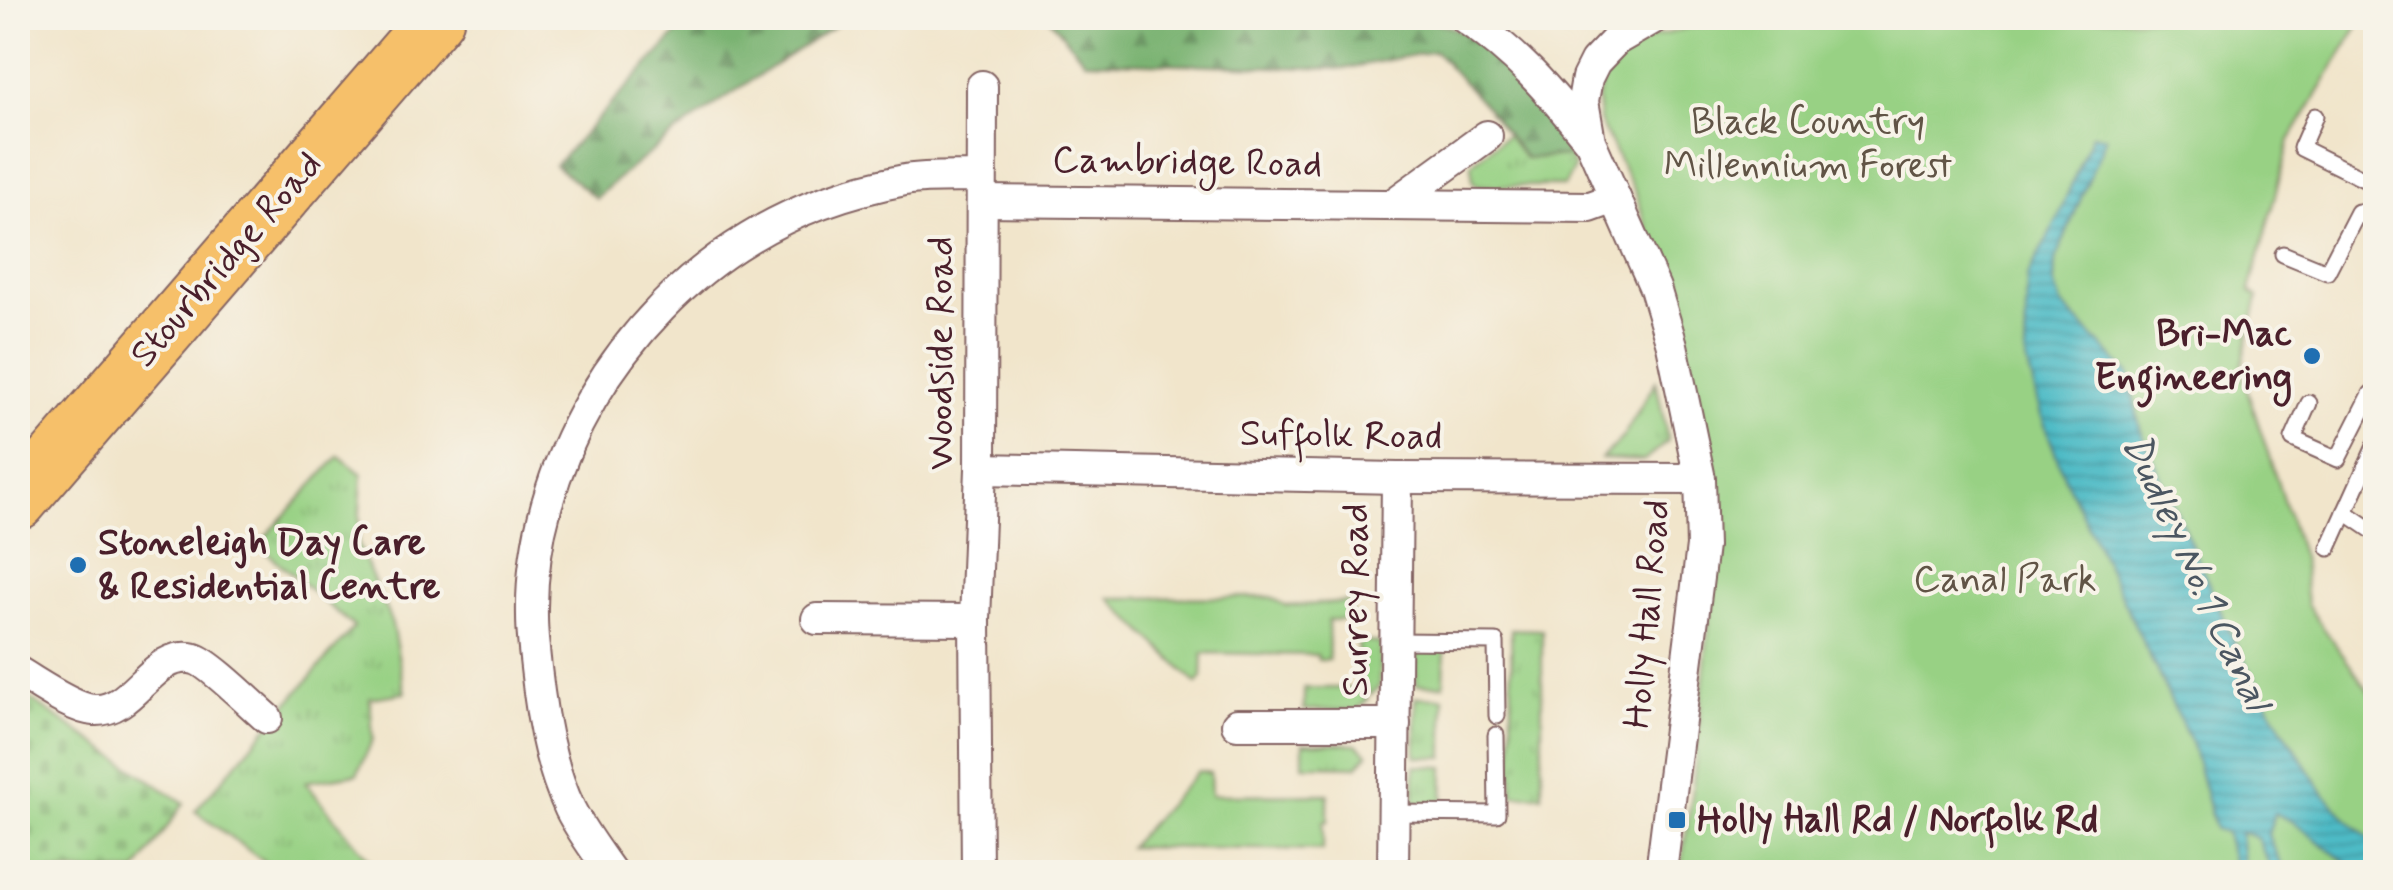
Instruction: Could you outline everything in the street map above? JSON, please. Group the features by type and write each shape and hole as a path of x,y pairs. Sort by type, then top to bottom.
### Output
{"highway":[{"name":"Stourbridge Road","path":"18,457 401,18"},
{"name":"Stourbridge Road","path":"18,502 436,18"}],"street":[{"name":"Holly Hall Road","path":"1464,18 1500,42 1540,78 1590,142"},
{"name":"Holly Hall Road","path":"1654,18 1616,40 1595,62 1583,101 1590,142 1656,288 1700,479 1700,562 1661,872"},
{"name":"Woodside Road","path":"976,872 982,86"},
{"path":"1392,205 1486,136"},
{"name":"Cambridge Road","path":"611,872 570,809 542,714 531,614 548,503 564,457 616,361 658,312 701,273 749,238 847,195 908,180 981,189 1392,205 1590,207 1614,198"},
{"name":"Suffolk Road","path":"981,469 1397,478 1700,479"},
{"name":"Surrey Road","path":"1393,872 1397,478"},
{"path":"817,619 976,620"},
{"path":"18,672 80,707 96,711 117,704 168,662 198,659 267,718"},
{"name":"Surrey Road","path":"1237,724 1395,724"}],"lane":[{"path":"2315,116 2300,148 2376,184"},
{"path":"2283,254 2327,272 2358,212 2376,220"},
{"path":"2309,404 2293,439 2338,459 2370,394 2376,390"},
{"path":"2329,548 2376,444"},
{"path":"2345,512 2376,532"},
{"path":"1396,641 1496,642 1497,716"},
{"path":"1394,813 1497,814 1496,736"}],"green space":[{"path":"691,18 847,18 686,125 596,198 555,165"},
{"path":"1049,18 1392,18 1439,23 1479,43 1516,77 1547,117 1569,156 1525,158 1487,108 1435,51 1342,69 1085,61"},
{"name":"Canal Park","path":"1762,18 2363,18 2289,142 2250,291 2258,297 2241,371 2302,557 2307,605 2375,700 2375,872 1680,872 1692,794 1714,574 1715,467 1675,314 1636,194 1599,121 1597,100 1603,79 1620,55 1636,42 1690,27"},
{"path":"1507,135 1525,158 1569,156 1574,168 1564,186 1479,186 1473,182 1471,164"},
{"path":"1656,381 1668,441 1644,461 1601,459 1623,437"},
{"path":"339,456 362,474 358,544 392,624 405,693 370,698 373,739 357,774 305,782 379,872 278,872 195,811 354,627 258,545"},
{"path":"1271,597 1286,606 1352,602 1352,620 1328,620 1329,660 1318,660 1317,655 1203,653 1202,677 1197,684 1109,598"},
{"path":"1511,629 1542,630 1542,795 1513,795"},
{"path":"1358,641 1380,643 1379,687 1371,695 1358,684"},
{"path":"1416,650 1445,650 1444,685 1416,685"},
{"path":"1304,688 1355,688 1368,699 1357,710 1304,710"},
{"path":"18,691 184,803 136,872 18,872"},
{"path":"1416,697 1444,698 1444,757 1416,757"},
{"path":"1303,743 1357,744 1368,754 1357,766 1303,765"},
{"path":"1415,766 1444,767 1443,807 1414,806"},
{"path":"1198,771 1210,773 1211,795 1328,794 1323,850 1129,847"}],"water":[{"name":"Dudley No.1 Canal","path":"2092,134 2106,137 2055,261 2054,283 2061,304 2129,374 2140,429 2234,641 2325,795 2375,843 2375,872 2359,872 2292,821 2274,813 2268,835 2285,872 2273,872 2257,838 2240,831 2244,872 2235,872 2226,832 2215,829 2192,745 2065,478 2041,415 2025,354 2027,277 2057,220"}],"place":[{"name":"Bri-Mac Engineering","path":"2312,356"},
{"name":"Stoneleigh Day Care & Residential Centre","path":"78,565"},
{"name":"Holly Hall Rd / Norfolk Rd","path":"1677,820"}],"park label":[{"name":"Black Country Millennium Forest","path":"1808,144"}]}
